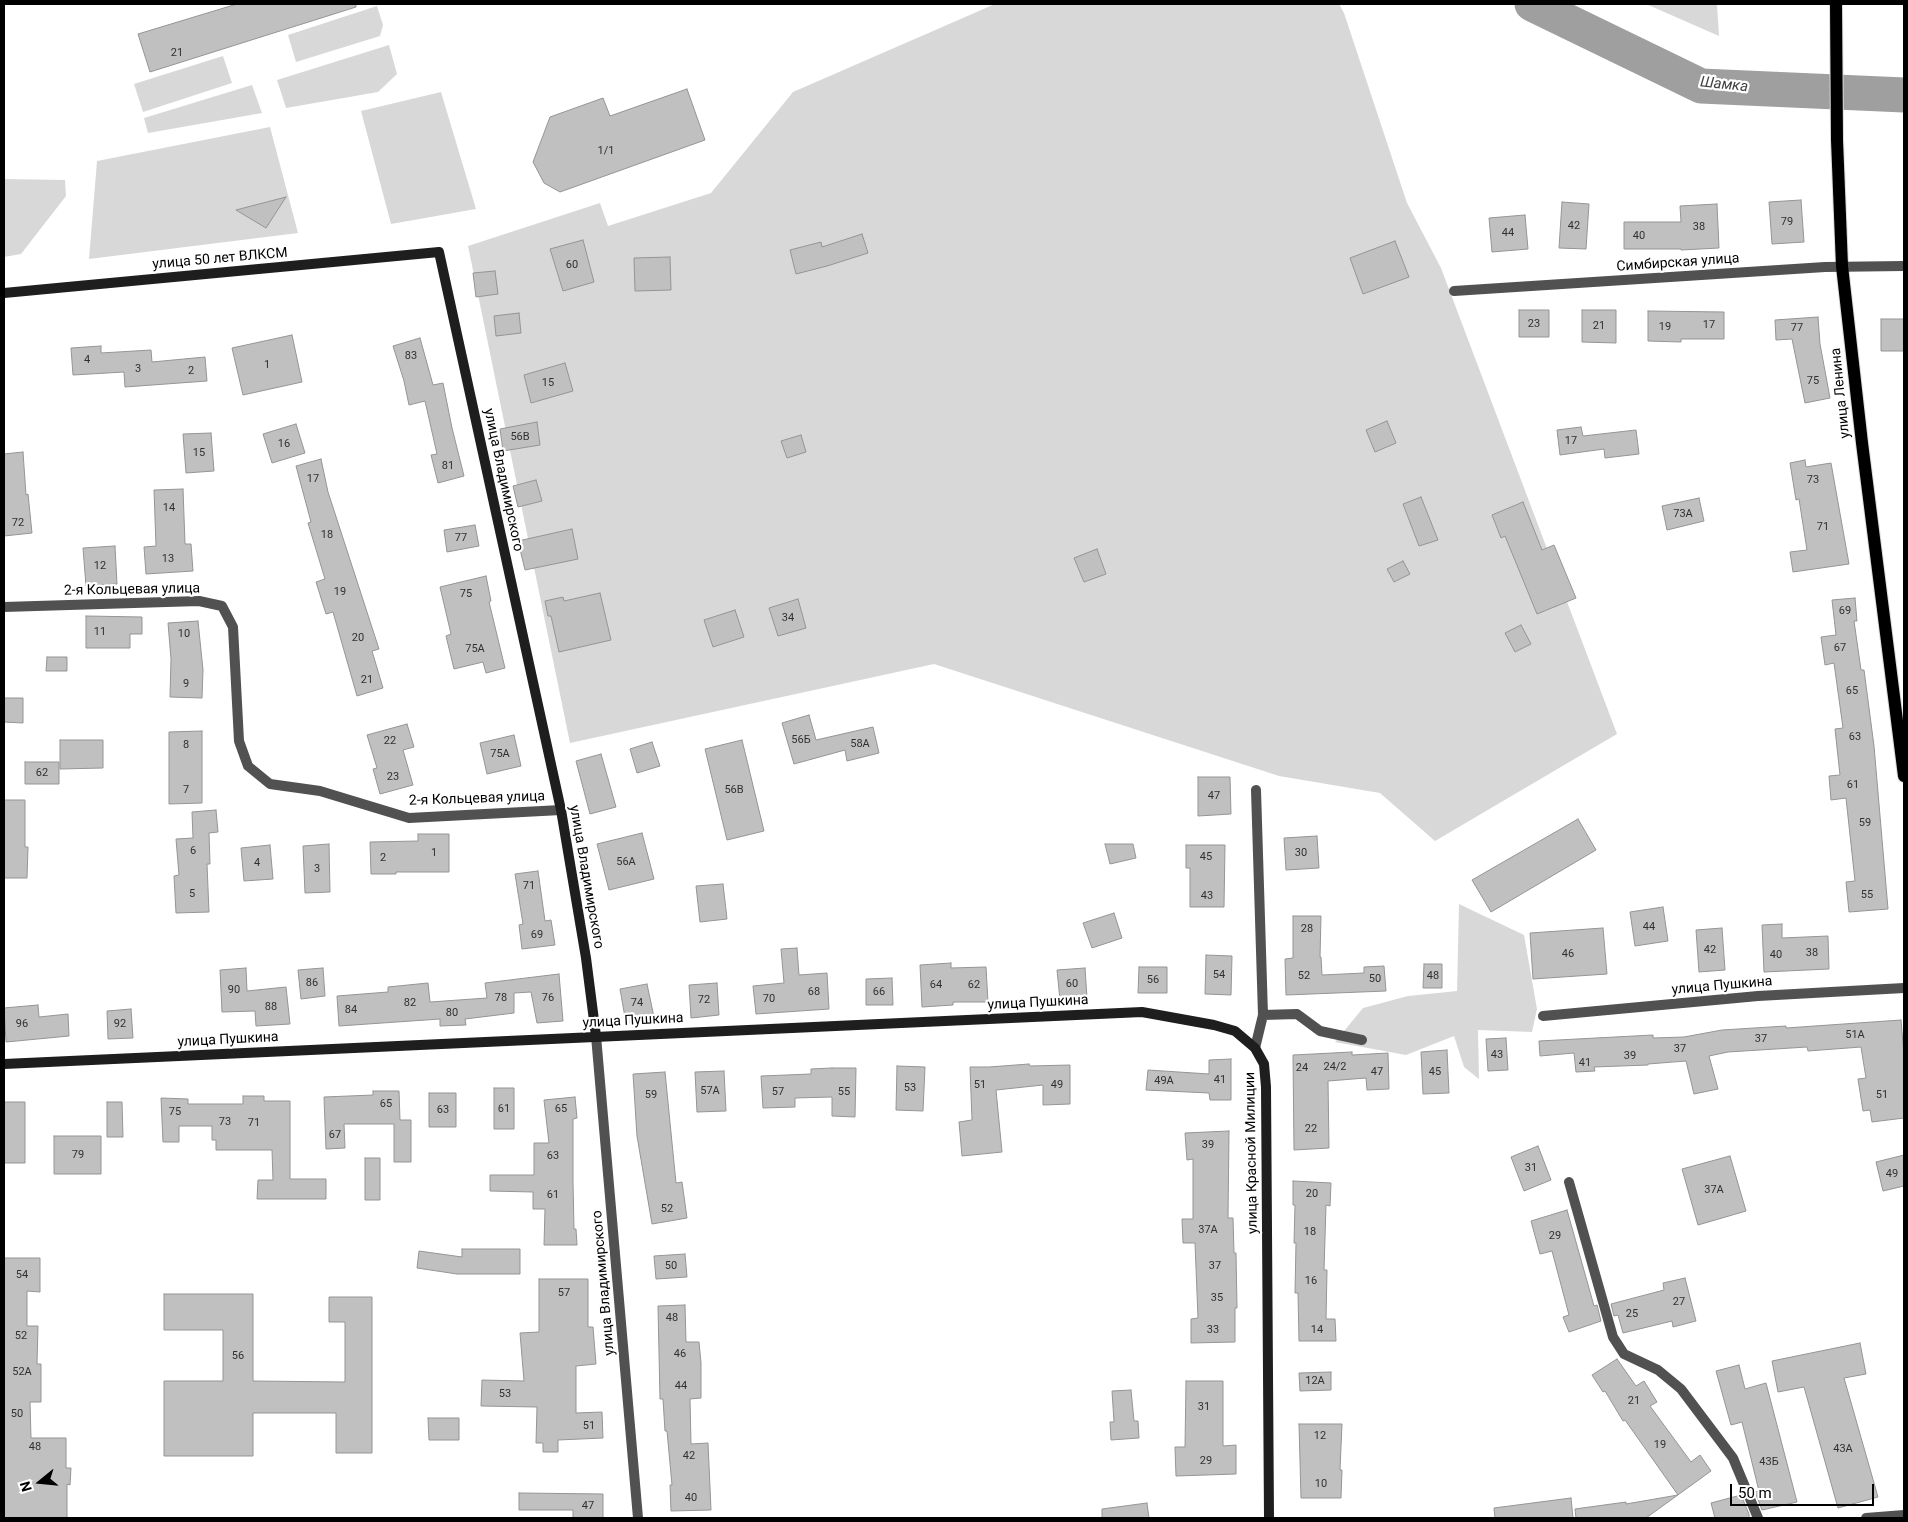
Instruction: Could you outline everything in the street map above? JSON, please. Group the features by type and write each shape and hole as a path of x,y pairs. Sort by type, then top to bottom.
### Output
{"main road":[{"name":"улица Ленина","path":"1836,4 1837,140 1842,266 1862,443 1904,776"}],"street":[{"name":"улица 50 лет ВЛКСМ","path":"4,293 439,252"},
{"name":"улица Владимирского","path":"439,252 561,810 586,958 596,1036 638,1518"},
{"name":"Симбирская улица","path":"1454,291 1842,266 1904,266"},
{"name":"2-я Кольцевая улица","path":"4,607 199,601 222,606 233,627 239,741 248,766 270,784 320,791 409,818 561,810"},
{"path":"1255,1048 1262,1015 1256,790"},
{"name":"улица Пушкина","path":"1543,1016 1758,996 1904,988"},
{"name":"улица Пушкина","path":"4,1064 1142,1012 1214,1025 1235,1031 1255,1048"},
{"path":"1262,1015 1296,1014 1320,1031 1362,1040"},
{"name":"улица Красной Милиции","path":"1255,1048 1264,1064 1266,1087 1269,1518"},
{"path":"1568,1182 1613,1337 1624,1354 1658,1370 1681,1389 1733,1458 1758,1518"},
{"path":"1866,1518 1904,1515"}],"shaded area":[{"path":"995,4 1339,4 1344,13 1407,203 1441,268 1617,734 1435,841 1380,793 1279,776 934,664 570,743 468,246 600,203 608,226 711,193 793,92"},
{"path":"1646,4 1717,4 1719,36"},
{"path":"377,6 383,25 380,36 296,62 288,35"},
{"path":"389,45 397,74 378,92 286,108 277,80"},
{"path":"223,56 232,83 143,112 134,84"},
{"path":"252,85 262,113 148,133 144,118"},
{"path":"441,92 476,209 391,224 361,111"},
{"path":"270,127 298,233 89,259 97,161"},
{"path":"4,179 65,180 66,196 21,254 4,257"},
{"path":"1459,904 1524,935 1537,1009 1532,1032 1478,1030 1479,1079 1464,1067 1454,1036 1406,1055 1335,1042 1363,1008 1408,996 1457,991"}],"building":[{"path":"237,4 356,4 356,7 150,72 138,34"},
{"path":"687,89 705,140 560,192 544,183 533,162 550,117 603,98 610,116"},
{"path":"286,197 266,228 236,210"},
{"path":"1801,200 1804,242 1772,244 1769,202"},
{"path":"1562,202 1589,204 1586,249 1559,248"},
{"path":"1717,204 1719,248 1681,250 1624,249 1624,222 1681,222 1680,206"},
{"path":"1525,215 1528,249 1492,252 1489,218"},
{"path":"862,234 868,253 796,274 790,250 821,242 822,247"},
{"path":"583,240 594,282 563,291 550,249"},
{"path":"1395,241 1409,277 1363,294 1350,258"},
{"path":"670,257 671,290 635,291 634,258"},
{"path":"495,271 498,294 476,297 473,273"},
{"path":"1519,310 1549,310 1549,337 1519,337"},
{"path":"1582,310 1616,310 1616,343 1582,342"},
{"path":"1648,311 1724,312 1724,339 1681,339 1681,342 1648,341"},
{"path":"519,313 521,333 496,336 494,316"},
{"path":"1818,317 1820,344 1830,398 1805,403 1792,339 1776,340 1775,320"},
{"path":"1881,319 1904,319 1904,351 1881,351"},
{"path":"292,335 302,382 243,395 232,348"},
{"path":"420,338 433,385 443,383 464,476 438,483 431,455 437,454 425,401 409,405 393,346"},
{"path":"101,346 101,353 151,350 152,362 205,357 207,381 125,387 124,372 73,375 71,348"},
{"path":"565,363 573,391 531,403 524,375"},
{"path":"1387,421 1396,443 1375,452 1366,430"},
{"path":"537,422 540,445 503,451 500,429"},
{"path":"296,424 305,453 272,463 263,434"},
{"path":"1581,427 1583,436 1636,430 1639,454 1605,458 1604,449 1560,455 1557,430"},
{"path":"211,433 214,471 186,473 183,434"},
{"path":"801,435 806,452 787,458 781,441"},
{"path":"23,452 26,495 28,494 32,533 4,536 4,454"},
{"path":"321,459 328,492 379,649 372,651 383,688 357,696 333,612 326,614 316,582 325,579 308,523 311,522 296,466"},
{"path":"1805,460 1806,467 1831,463 1849,564 1793,572 1790,552 1807,550 1799,499 1796,500 1790,463"},
{"path":"536,480 542,501 518,507 513,486"},
{"path":"183,489 185,544 191,544 193,571 146,574 144,547 156,546 154,490"},
{"path":"1421,497 1438,540 1419,546 1403,504"},
{"path":"1699,498 1704,521 1667,530 1662,506"},
{"path":"1523,502 1542,550 1554,545 1576,598 1537,614 1505,536 1501,538 1492,515"},
{"path":"475,525 479,546 447,552 444,530"},
{"path":"572,529 578,559 525,570 518,541"},
{"path":"115,546 117,584 86,586 83,548"},
{"path":"1097,549 1106,574 1084,582 1074,558"},
{"path":"1403,561 1410,574 1394,582 1387,569"},
{"path":"486,576 491,601 489,602 505,668 486,673 483,662 454,669 446,636 451,634 440,587"},
{"path":"600,593 611,640 559,652 551,616 548,616 545,601 563,597 564,601"},
{"path":"1855,598 1857,621 1854,621 1861,670 1864,670 1874,746 1888,909 1849,912 1846,882 1855,881 1846,798 1831,800 1829,776 1840,775 1835,729 1843,728 1834,663 1825,665 1821,637 1836,635 1832,600"},
{"path":"798,599 806,628 778,636 769,608"},
{"path":"735,610 744,637 713,647 704,620"},
{"path":"86,616 142,617 142,634 130,634 130,648 86,648"},
{"path":"198,621 203,670 202,698 170,697 171,659 168,623"},
{"path":"1521,625 1531,644 1515,652 1505,633"},
{"path":"47,657 67,657 67,671 46,671"},
{"path":"4,698 23,698 23,723 4,722"},
{"path":"809,715 816,740 873,727 879,753 847,761 845,750 794,764 782,723"},
{"path":"407,724 414,747 403,750 413,785 380,794 373,769 377,768 367,735"},
{"path":"202,731 202,803 169,804 169,732"},
{"path":"514,735 521,766 487,774 480,743"},
{"path":"60,740 103,740 103,768 60,769"},
{"path":"742,740 764,831 727,840 705,749"},
{"path":"652,742 660,766 637,773 630,749"},
{"path":"601,754 616,807 590,814 576,761"},
{"path":"25,762 59,762 59,784 25,784"},
{"path":"1198,777 1230,777 1231,814 1198,816"},
{"path":"4,800 25,800 25,847 28,847 27,878 4,878"},
{"path":"216,810 218,832 209,833 210,864 207,864 209,912 176,913 174,876 179,875 176,839 193,838 192,812"},
{"path":"1578,819 1596,850 1491,912 1472,880"},
{"path":"642,833 654,879 609,890 597,844"},
{"path":"418,834 449,834 449,872 371,874 370,842 418,841"},
{"path":"1317,836 1319,868 1286,870 1284,838"},
{"path":"329,844 330,892 305,893 303,846"},
{"path":"1105,844 1133,844 1136,858 1110,864"},
{"path":"270,845 273,879 244,881 241,848"},
{"path":"1186,845 1225,845 1224,907 1190,907 1190,868 1186,868"},
{"path":"538,871 545,921 551,920 555,945 522,949 519,925 523,924 515,874"},
{"path":"723,884 727,919 700,922 696,886"},
{"path":"1663,907 1668,941 1635,946 1630,912"},
{"path":"1114,913 1122,938 1092,948 1083,923"},
{"path":"1293,916 1321,916 1320,957 1322,975 1364,973 1364,967 1384,966 1386,991 1286,995 1285,959 1293,958"},
{"path":"1782,924 1782,938 1828,936 1829,969 1764,972 1762,925"},
{"path":"1603,928 1607,974 1533,979 1530,933"},
{"path":"1722,928 1725,970 1699,972 1696,930"},
{"path":"797,948 799,975 827,973 829,1009 756,1014 753,986 784,983 781,949"},
{"path":"1206,955 1232,956 1231,995 1205,994"},
{"path":"951,963 951,968 986,967 988,1002 953,1002 953,1005 922,1007 920,965"},
{"path":"1424,964 1442,964 1442,988 1423,988"},
{"path":"1139,967 1167,967 1167,993 1138,993"},
{"path":"246,968 247,991 286,987 290,1024 256,1026 255,1011 222,1012 220,970"},
{"path":"323,968 325,996 301,999 298,970"},
{"path":"1085,968 1087,998 1060,1000 1057,970"},
{"path":"559,974 563,1021 537,1023 531,992 514,993 514,1013 465,1019 466,1025 440,1026 440,1019 339,1026 337,996 388,992 388,987 428,983 430,1002 487,998 485,983"},
{"path":"892,978 893,1005 866,1005 866,979"},
{"path":"717,983 719,1015 691,1018 689,985"},
{"path":"647,984 654,1017 626,1023 620,989"},
{"path":"38,1005 39,1017 68,1014 69,1036 6,1042 4,1008"},
{"path":"131,1009 133,1038 108,1039 107,1011"},
{"path":"1901,1020 1904,1055 1904,1118 1872,1122 1870,1110 1863,1111 1858,1079 1866,1078 1861,1047 1808,1051 1807,1047 1728,1052 1709,1056 1718,1089 1694,1094 1686,1061 1648,1065 1594,1067 1595,1071 1576,1072 1574,1053 1540,1056 1539,1041 1653,1035 1653,1038 1684,1037 1722,1030 1786,1026 1786,1028"},
{"path":"1506,1038 1508,1070 1488,1071 1486,1039"},
{"path":"1447,1050 1449,1093 1423,1094 1421,1052"},
{"path":"1352,1052 1352,1055 1388,1053 1389,1089 1367,1090 1366,1078 1328,1081 1329,1148 1294,1150 1293,1055"},
{"path":"1231,1059 1231,1100 1210,1100 1209,1093 1146,1090 1148,1070 1209,1074 1209,1060"},
{"path":"1029,1064 1030,1066 1070,1065 1070,1104 1043,1105 1043,1085 996,1090 1002,1152 962,1156 959,1122 972,1120 970,1067"},
{"path":"897,1066 925,1067 923,1111 896,1110"},
{"path":"856,1068 855,1117 832,1116 832,1097 795,1098 795,1107 763,1108 761,1076 811,1074 811,1069"},
{"path":"724,1071 726,1111 697,1112 695,1072"},
{"path":"665,1072 676,1183 682,1182 687,1218 652,1224 637,1136 633,1074"},
{"path":"494,1088 514,1088 514,1129 494,1129"},
{"path":"373,1091 399,1091 400,1120 411,1120 411,1162 394,1162 394,1124 344,1124 345,1148 326,1149 324,1097 373,1095"},
{"path":"429,1093 456,1093 456,1127 429,1127"},
{"path":"243,1096 264,1096 264,1101 290,1101 290,1179 326,1179 326,1199 257,1199 258,1180 273,1180 272,1150 216,1150 216,1140 212,1140 212,1126 179,1126 179,1142 163,1142 161,1098 188,1099 188,1104 243,1104"},
{"path":"575,1097 577,1118 573,1119 573,1182 574,1229 576,1229 577,1245 544,1245 545,1209 533,1209 533,1192 490,1191 490,1175 534,1175 534,1143 549,1143 544,1100"},
{"path":"4,1102 25,1102 25,1163 4,1163"},
{"path":"107,1102 122,1102 123,1137 107,1137"},
{"path":"1229,1131 1228,1218 1233,1218 1234,1253 1236,1253 1237,1308 1235,1308 1235,1342 1191,1343 1191,1319 1198,1318 1195,1243 1183,1243 1182,1219 1193,1219 1193,1159 1187,1160 1185,1133"},
{"path":"54,1136 101,1136 101,1174 54,1174"},
{"path":"1538,1146 1551,1180 1524,1191 1511,1157"},
{"path":"1904,1155 1904,1186 1883,1191 1876,1162"},
{"path":"1730,1156 1746,1211 1698,1225 1682,1169"},
{"path":"365,1158 380,1158 380,1200 365,1200"},
{"path":"1293,1181 1331,1183 1330,1206 1326,1205 1324,1270 1327,1270 1326,1319 1335,1319 1336,1341 1299,1341 1298,1293 1295,1293 1296,1243 1294,1243 1295,1205 1293,1205"},
{"path":"1567,1210 1594,1306 1597,1305 1601,1321 1569,1332 1563,1317 1569,1315 1552,1251 1540,1254 1531,1221"},
{"path":"462,1249 520,1249 520,1274 457,1274 417,1268 419,1251 462,1257"},
{"path":"685,1254 687,1277 656,1279 654,1256"},
{"path":"4,1258 40,1258 40,1292 27,1291 27,1326 38,1326 37,1364 41,1364 41,1402 30,1402 31,1438 66,1438 66,1468 71,1468 70,1485 67,1484 67,1518 4,1518"},
{"path":"1685,1278 1696,1321 1673,1327 1672,1321 1623,1333 1618,1315 1614,1316 1611,1304 1664,1290 1663,1283"},
{"path":"539,1279 588,1279 588,1327 593,1327 596,1364 576,1366 576,1413 602,1412 603,1438 558,1440 558,1452 543,1452 543,1443 536,1443 537,1407 481,1406 482,1380 524,1381 520,1333 539,1332"},
{"path":"164,1294 253,1294 253,1381 345,1382 345,1322 329,1322 329,1297 372,1297 372,1453 336,1453 336,1413 253,1413 253,1456 164,1456 164,1381 223,1381 223,1330 164,1330"},
{"path":"685,1305 686,1342 699,1342 701,1363 701,1398 690,1399 691,1444 708,1443 711,1510 671,1511 670,1485 672,1485 667,1431 665,1431 663,1399 660,1399 658,1306"},
{"path":"1860,1343 1866,1374 1844,1378 1878,1497 1838,1508 1804,1387 1778,1392 1772,1361"},
{"path":"1617,1359 1636,1386 1644,1381 1657,1402 1650,1406 1691,1462 1700,1455 1711,1471 1678,1495 1625,1420 1623,1421 1605,1391 1603,1392 1592,1375"},
{"path":"1739,1365 1745,1389 1766,1383 1797,1502 1762,1510 1755,1492 1759,1491 1742,1422 1731,1425 1716,1371"},
{"path":"1331,1372 1331,1390 1300,1391 1299,1373"},
{"path":"1186,1381 1223,1381 1223,1446 1236,1445 1236,1474 1176,1476 1175,1447 1185,1447"},
{"path":"1131,1390 1134,1421 1138,1421 1139,1438 1111,1440 1110,1422 1114,1422 1112,1391"},
{"path":"428,1418 459,1418 459,1440 429,1440"},
{"path":"1299,1424 1342,1424 1341,1498 1301,1498"},
{"path":"519,1493 603,1494 603,1518 573,1518 573,1510 519,1510"},
{"path":"1678,1495 1646,1518 1576,1518 1575,1509 1626,1502 1626,1504"},
{"path":"1741,1495 1749,1518 1715,1518 1711,1503"},
{"path":"1571,1498 1573,1518 1495,1518 1494,1508"},
{"path":"1147,1503 1149,1518 1102,1518 1102,1509"}],"waterway":[{"name":"Шамка","path":"1532,4 1701,86 1904,95"}]}
